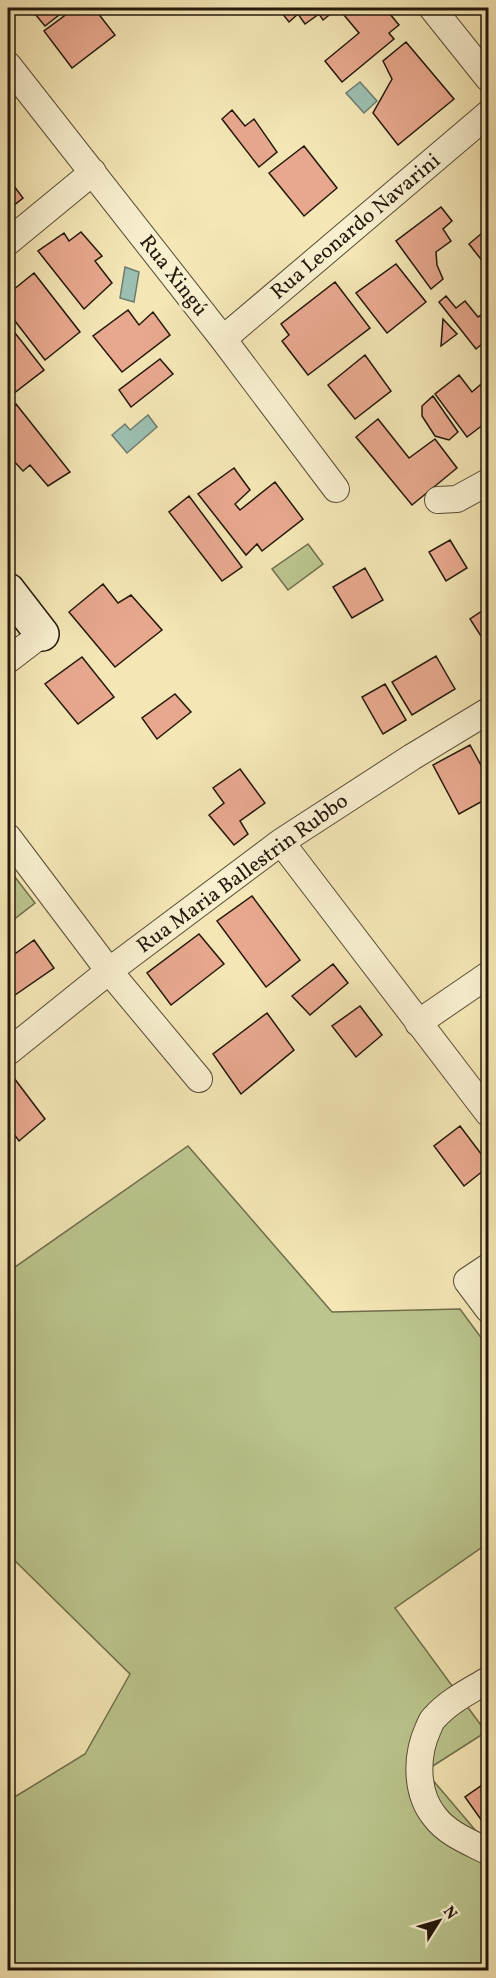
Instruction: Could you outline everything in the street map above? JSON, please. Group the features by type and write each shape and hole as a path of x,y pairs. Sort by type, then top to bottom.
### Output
{"street":[{"path":"432,8 489,78"},
{"name":"Rua Xingú","path":"8,65 223,339 336,489"},
{"name":"Rua Leonardo Navarini","path":"223,339 489,114"},
{"path":"8,242 93,172"},
{"path":"438,500 457,499 489,482"},
{"path":"8,590 42,634 8,660"},
{"name":"Rua Maria Ballestrin Rubbo","path":"8,1052 110,970 281,842 412,757 489,711"},
{"path":"8,837 110,970 199,1079"},
{"path":"281,842 489,1113"},
{"path":"418,1023 489,975"},
{"path":"489,1267 467,1281 489,1309"},
{"path":"485,1850 447,1829 435,1818 426,1804 418,1759 423,1740 433,1718 461,1696 489,1680"}],"green space":[{"path":"308,544 323,564 288,590 272,569"},
{"path":"8,868 35,903 8,924"},
{"path":"188,1146 332,1312 460,1309 488,1347 488,1543 395,1608 486,1732 425,1771 488,1845 488,1970 8,1970 8,1801 85,1754 130,1674 8,1554 8,1272"}],"shaded area":[{"path":"360,82 377,101 364,113 346,93"},
{"path":"125,267 139,272 134,302 120,298"},
{"path":"148,415 157,427 127,453 112,435 125,424 130,430"}],"building":[{"path":"30,8 68,8 45,26"},
{"path":"75,8 94,8 115,35 72,68 44,31"},
{"path":"278,8 338,8 323,20 319,14 305,24 298,14 289,22"},
{"path":"353,8 385,8 399,25 389,33 394,39 342,82 325,61 359,33 344,15"},
{"path":"406,42 454,99 398,145 373,113 392,79 383,61"},
{"path":"232,110 245,126 254,119 277,152 259,167 222,119"},
{"path":"304,146 337,188 304,216 269,173"},
{"path":"8,178 23,198 8,210"},
{"path":"441,207 452,221 443,229 451,241 436,252 437,265 443,279 431,289 396,241"},
{"path":"488,228 488,258 483,262 469,244"},
{"path":"81,232 102,256 95,261 112,283 84,309 38,251 64,233 69,241"},
{"path":"396,264 426,302 387,333 356,293"},
{"path":"34,273 80,332 45,360 8,312 8,294"},
{"path":"335,282 370,328 308,375 282,341 289,335 281,324"},
{"path":"446,296 456,308 465,301 478,317 486,312 488,315 488,339 476,349 439,302"},
{"path":"128,310 139,325 153,312 170,335 122,372 93,336"},
{"path":"443,319 457,334 441,346"},
{"path":"8,324 44,370 9,397 8,394"},
{"path":"365,355 391,391 355,419 328,385"},
{"path":"160,359 173,374 131,407 119,390"},
{"path":"459,375 472,392 487,379 488,381 488,421 467,437 435,394"},
{"path":"433,396 458,432 449,440 435,436 422,416 422,406"},
{"path":"16,404 70,472 48,486 30,465 23,471 12,459 8,463 8,411"},
{"path":"378,419 409,458 435,439 457,468 412,505 356,437"},
{"path":"234,468 250,490 235,504 240,510 275,482 303,519 262,551 257,544 246,555 198,494"},
{"path":"189,496 242,567 222,581 169,512"},
{"path":"450,540 467,568 446,581 429,552"},
{"path":"365,568 383,600 352,618 333,587"},
{"path":"103,584 118,603 131,595 162,630 115,667 69,612"},
{"path":"488,607 488,647 470,619"},
{"path":"436,656 455,689 412,715 392,682"},
{"path":"82,657 114,697 78,724 45,684"},
{"path":"385,684 406,720 383,734 362,697"},
{"path":"175,694 191,712 157,739 142,718"},
{"path":"470,745 488,778 488,798 459,814 433,765"},
{"path":"240,769 265,803 240,821 248,834 234,845 209,815 224,803 213,788"},
{"path":"252,896 300,960 266,987 217,921"},
{"path":"199,934 224,964 171,1005 147,973"},
{"path":"34,940 54,968 15,995 8,985 8,959"},
{"path":"333,964 348,983 310,1015 292,996"},
{"path":"360,1006 382,1035 356,1057 332,1026"},
{"path":"267,1013 294,1050 241,1094 213,1054"},
{"path":"14,1078 45,1119 19,1141 8,1126 8,1083"},
{"path":"460,1126 488,1163 488,1167 464,1186 434,1146"},
{"path":"488,1781 488,1817 482,1821 465,1797"}]}
